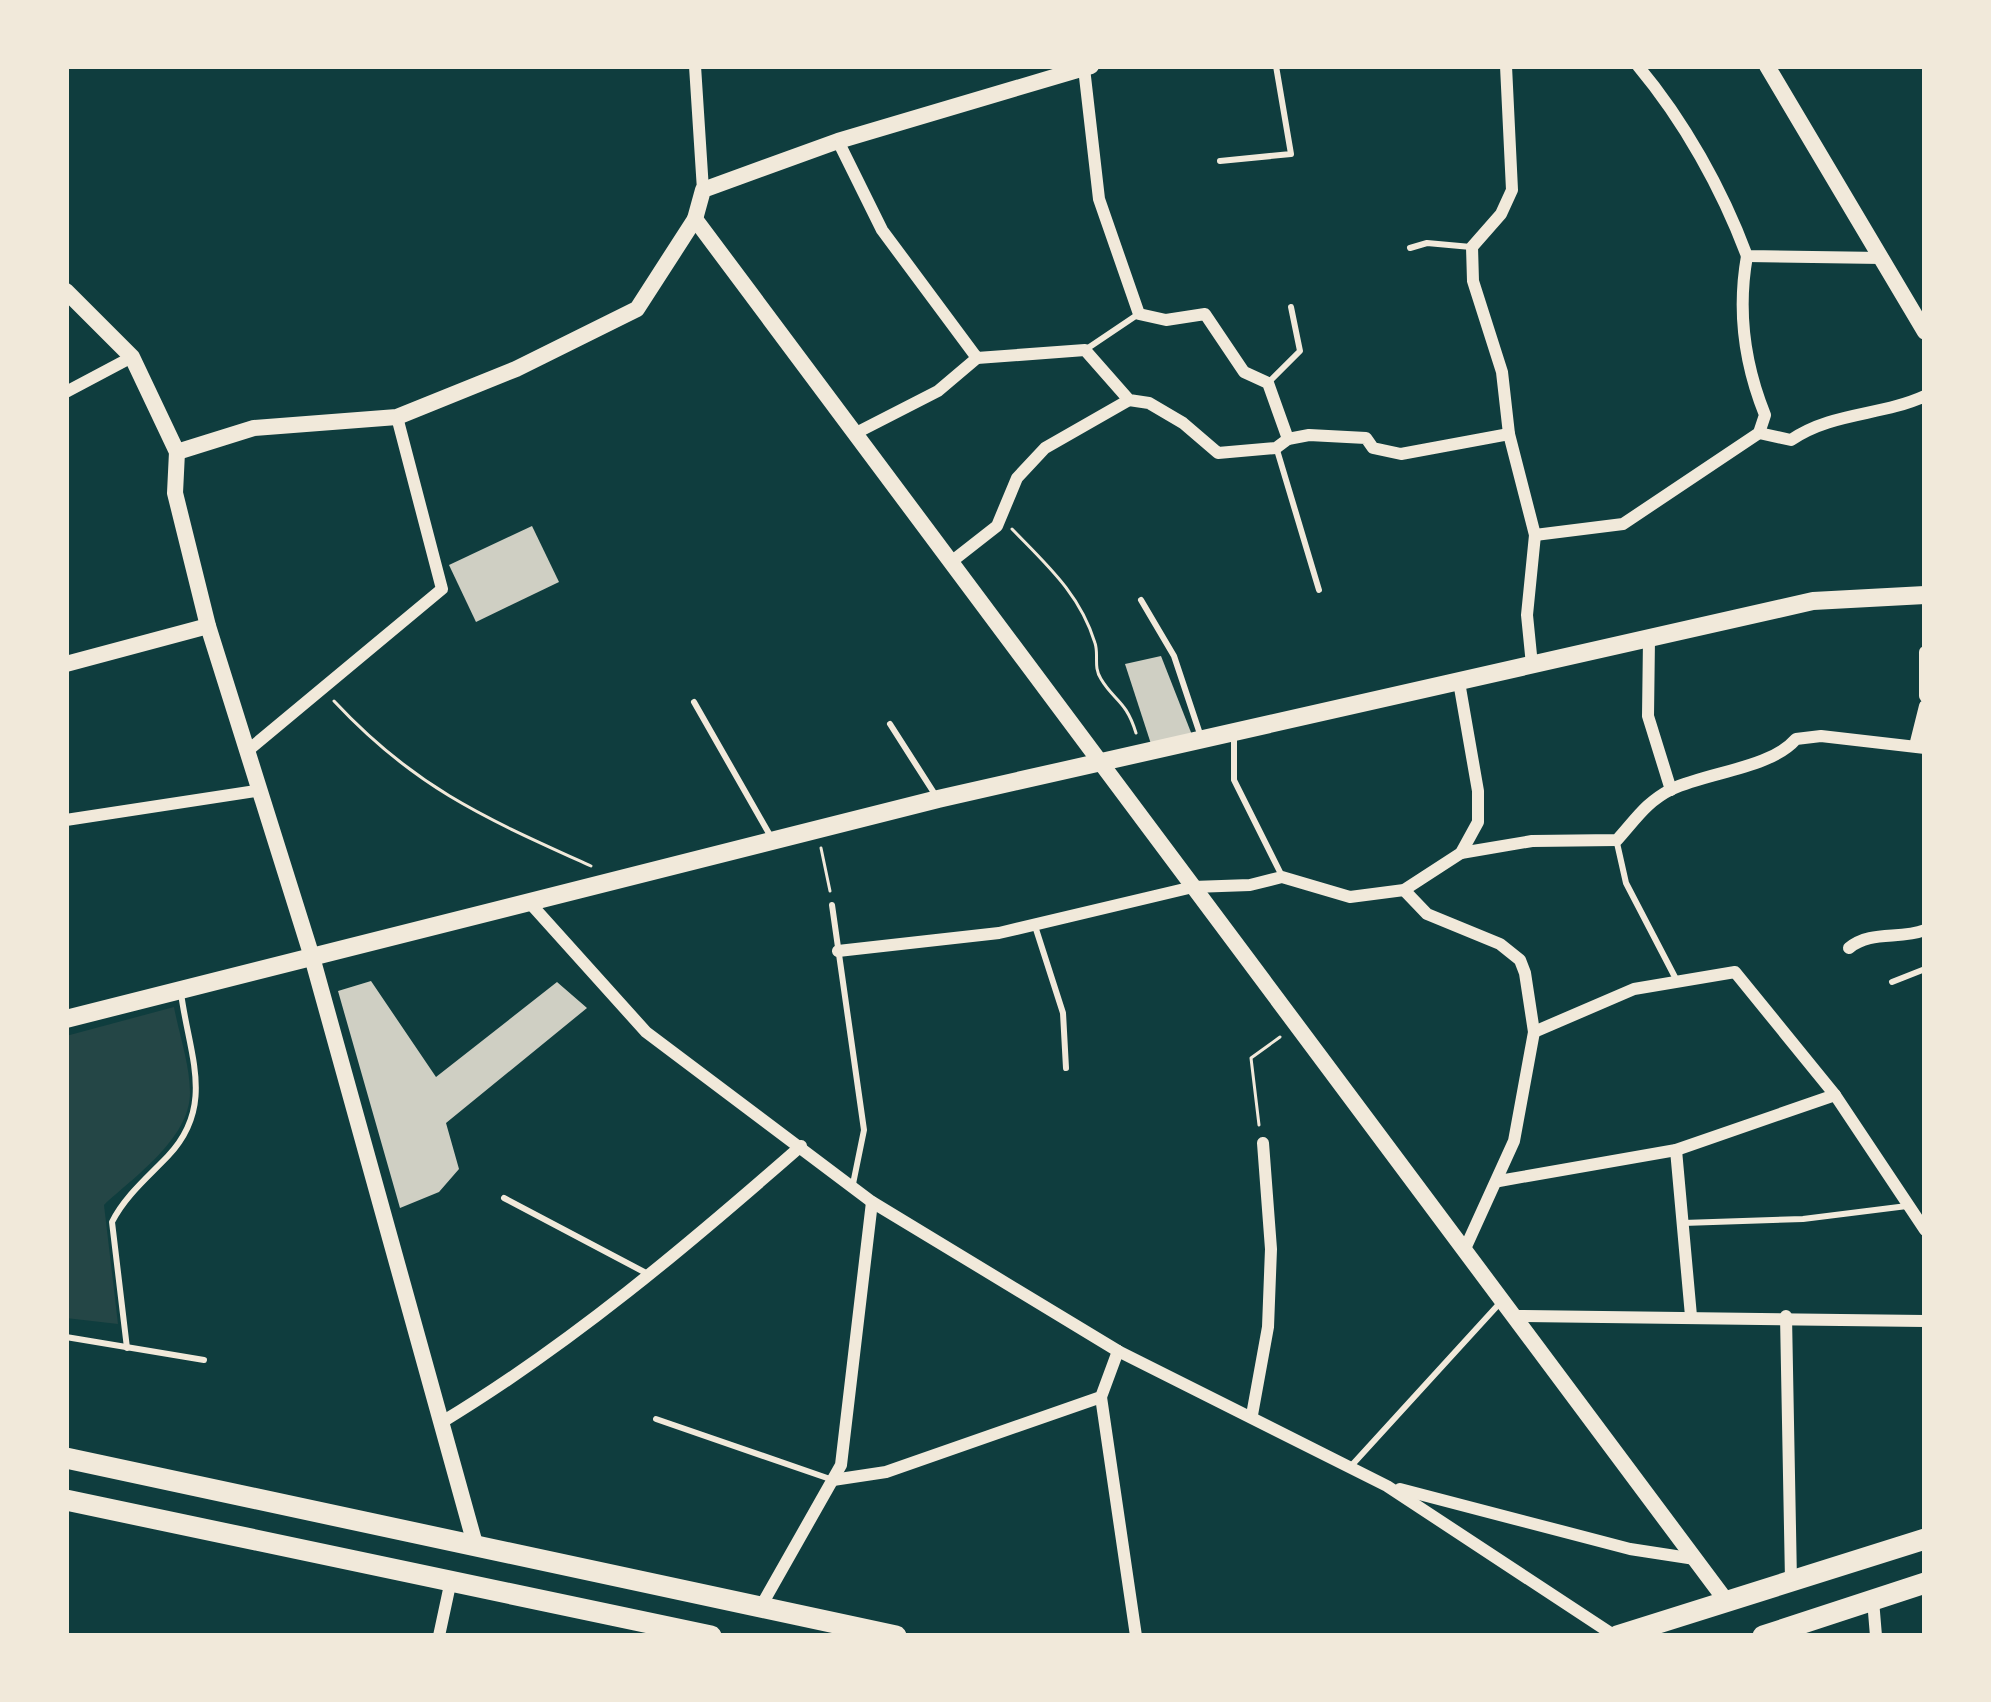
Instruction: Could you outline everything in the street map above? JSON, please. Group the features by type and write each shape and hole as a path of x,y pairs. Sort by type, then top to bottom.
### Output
{"main road":[{"path":"66,1018 938,799 1813,601 1925,595"},
{"path":"66,1458 896,1636"},
{"path":"66,1500 703,1634"},
{"path":"1616,1636 1925,1539"},
{"path":"1763,1636 1925,1582"},
{"path":"703,1634 690,1605 704,1594"},
{"path":"1730,1600 1762,1610 1764,1621 1751,1636"}],"street":[{"path":"177,452 254,428 397,417 516,369 637,309 695,219 703,190 695,66"},
{"path":"1506,66 1512,190 1501,214 1472,247 1473,281 1502,373 1509,434 1534,535 1527,615 1532,665"},
{"path":"1534,535 1623,524 1759,433 1766,415 1753,386 1741,309 1747,256 1734,221 1666,100 1638,66"},
{"path":"1767,66 1925,332"},
{"path":"703,190 838,142 1088,67 1099,199 1139,314 1166,320 1205,314 1244,372 1268,383 1282,444"},
{"path":"838,142 882,230 977,358"},
{"path":"695,219 1730,1600"},
{"path":"1747,256 1882,258"},
{"path":"66,291 132,357 177,452 176,493 208,626 256,791 312,957 475,1544"},
{"path":"856,434 938,391 977,358 1085,350 1130,400"},
{"path":"66,392 132,357"},
{"path":"1759,433 1791,440 1830,418 1892,411 1925,396"},
{"path":"951,562 1002,520 1018,478 1045,448 1130,400 1149,403 1183,423 1218,453 1366,438 1373,448 1401,454 1509,434"},
{"path":"245,753 442,590 397,417"},
{"path":"66,664 208,626"},
{"path":"1649,639 1648,716 1671,790"},
{"path":"1925,652 1925,696"},
{"path":"1459,682 1478,791 1478,822 1461,853"},
{"path":"838,951 1035,925 1193,887 1250,885 1282,877 1350,897 1403,890 1461,853 1532,841 1617,840 1641,807 1671,790 1783,754 1796,739 1821,736 1920,747 1925,706"},
{"path":"66,820 256,791"},
{"path":"1403,890 1427,914 1501,944 1520,960 1534,1032 1514,1141 1465,1251"},
{"path":"529,902 646,1032 872,1202 1118,1352 1352,1465 1616,1636"},
{"path":"1850,948 1870,937 1905,938 1925,930"},
{"path":"1534,1032 1634,989 1736,972 1834,1095 1925,1230"},
{"path":"1499,1180 1676,1150 1834,1095"},
{"path":"1252,1415 1268,1328 1271,1249 1263,1143"},
{"path":"442,1423 517,1377 801,1146"},
{"path":"1676,1150 1691,1316"},
{"path":"760,1608 841,1465 872,1202"},
{"path":"1517,1316 1786,1316 1925,1322"},
{"path":"1786,1316 1791,1581"},
{"path":"1118,1352 1101,1397 1136,1636"},
{"path":"833,1480 886,1472 1101,1397"},
{"path":"1387,1486 1630,1549 1695,1559"},
{"path":"439,1636 452,1579"},
{"path":"1873,1600 1876,1636"}],"lane":[{"path":"1220,161 1291,154 1276,66"},
{"path":"1410,248 1427,243 1472,247"},
{"path":"1268,383 1300,351 1291,307"},
{"path":"1085,350 1139,314"},
{"path":"1282,444 1319,590"},
{"path":"1141,600 1174,656 1202,741"},
{"path":"694,702 773,840"},
{"path":"890,724 938,799"},
{"path":"1234,733 1234,780 1282,877"},
{"path":"1617,840 1626,883 1677,981"},
{"path":"832,905 864,1130 853,1184"},
{"path":"1035,925 1063,1013 1066,1067"},
{"path":"1892,982 1925,969"},
{"path":"127,1348 112,1222 177,1147 198,1108 181,990"},
{"path":"504,1198 646,1273"},
{"path":"1683,1222 1803,1219 1909,1206"},
{"path":"1352,1465 1502,1301"},
{"path":"66,1337 204,1360"},
{"path":"656,1419 833,1480"}],"path":[{"path":"1002,520 1074,592 1098,648 1096,667 1102,684 1119,694 1142,754"},
{"path":"325,691 378,748 461,807 591,866 606,883"},
{"path":"818,829 832,905"},
{"path":"1263,1143 1250,1079 1251,1058 1297,1027"}],"shaded area":[{"path":"174,1007 188,1072 188,1110 171,1141 104,1205 118,1324 66,1318 66,1036"}],"building":[{"path":"532,526 559,582 476,622 449,565"},
{"path":"1161,656 1192,735 1151,744 1125,664"},
{"path":"371,981 436,1077 557,982 587,1008 446,1123 459,1169 439,1192 400,1208 338,991"}]}
